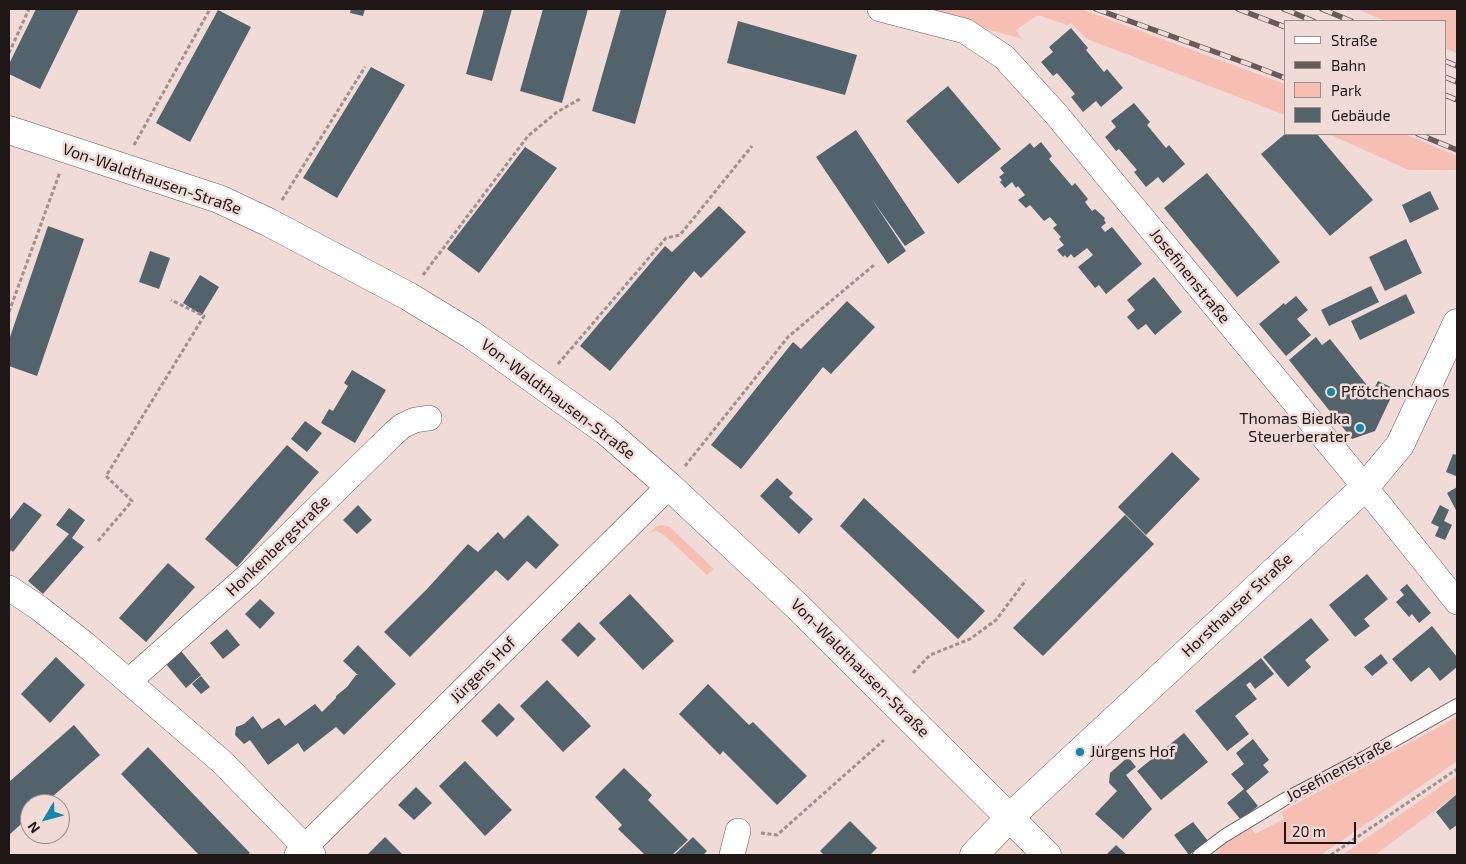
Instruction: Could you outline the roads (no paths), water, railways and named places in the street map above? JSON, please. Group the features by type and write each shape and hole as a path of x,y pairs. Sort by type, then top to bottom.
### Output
{"street":[{"name":"Josefinenstraße","path":"880,9 965,31 1004,57 1062,121 1365,487 1457,602"},
{"name":"Von-Waldthausen-Straße","path":"9,130 219,198 408,296 472,335 606,431 669,486 797,606 1048,855"},
{"name":"Horsthauser Straße","path":"974,855 1010,818 1365,487 1400,445 1457,323"},
{"name":"Honkenbergstraße","path":"129,681 250,574 392,434 402,426 415,420 429,418"},
{"name":"Jürgens Hof","path":"305,852 669,486"},
{"path":"9,588 39,608 129,681 222,762 305,852"},
{"path":"732,855 738,831"}],"lane":[{"name":"Josefinenstraße","path":"1199,855 1224,836 1286,799 1457,705"}],"railway":[{"path":"1096,9 1284,78"},
{"path":"1238,9 1284,27"},
{"path":"1284,9 1311,20"},
{"path":"1322,9 1349,20"},
{"path":"1446,61 1457,66"},
{"path":"1446,77 1457,82"},
{"path":"1446,95 1457,100"},
{"path":"1420,135 1457,150"}],"place":[{"name":"Pfötchenchaos","path":"1331,392"},
{"name":"Thomas Biedka Steuerberater","path":"1360,428"},
{"name":"Jürgens Hof","path":"1080,752"}]}
